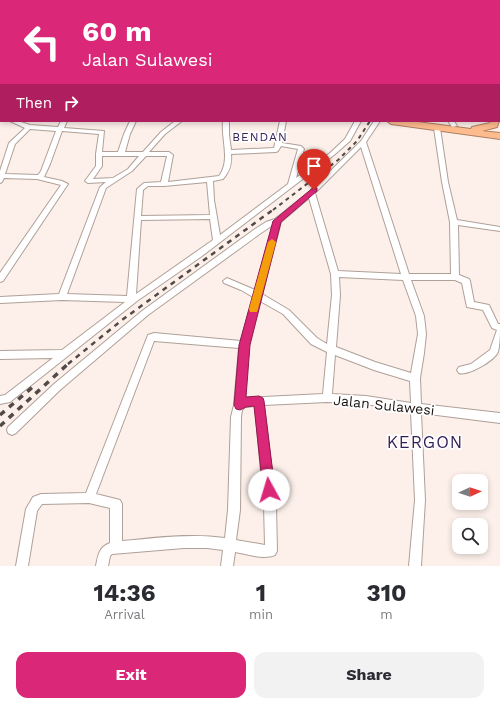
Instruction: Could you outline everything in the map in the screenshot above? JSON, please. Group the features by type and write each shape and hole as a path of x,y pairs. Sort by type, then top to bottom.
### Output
{"highway":[{"path":"398,122 500,136"},
{"path":"435,122 452,123 468,128 485,128 494,125 495,122"}],"street":[{"path":"16,122 29,127 102,132 99,154 100,166 88,181 114,180"},
{"path":"41,177 48,164 59,130 63,122"},
{"path":"121,154 133,122"},
{"path":"62,296 72,274 103,187 130,170 163,133 178,122"},
{"path":"132,299 140,189 146,184 210,180 224,175 228,152 226,122"},
{"path":"228,152 273,151 277,149 283,122"},
{"path":"0,400 6,399 132,299 217,240 343,146 352,136 358,122"},
{"path":"12,430 57,387 145,313 268,224 278,221 311,193 363,142 376,122"},
{"path":"0,279 65,184 40,179 41,177 1,179 2,168 12,143 29,127"},
{"path":"437,128 445,182 454,222 455,277"},
{"path":"363,142 378,193 422,324 420,353 415,378 420,500 416,566"},
{"path":"279,144 299,147 301,149 291,185"},
{"path":"99,154 145,153 170,155 164,184"},
{"path":"210,180 217,240"},
{"path":"311,193 335,274 336,295 333,350 327,398"},
{"path":"137,218 214,217"},
{"path":"227,566 231,544 234,510 236,417 240,405 244,345 278,221"},
{"path":"454,222 500,229"},
{"path":"335,274 406,277 455,277 466,280 470,305 486,307 495,326 500,328"},
{"path":"227,281 286,312 314,341 374,366 415,378"},
{"path":"0,300 62,296 132,299"},
{"path":"462,370 474,367 494,352 500,333"},
{"path":"89,498 152,337 244,345"},
{"path":"0,355 62,354"},
{"name":"Jalan Sulawesi","path":"240,405 244,402 327,398 366,400 416,408 500,418"},
{"path":"102,566 106,551 109,548 116,547 207,542 231,544 250,550 271,551 270,505 259,401"},
{"path":"22,566 32,509 36,501 44,499 89,498 116,504 116,547"}],"railway":[{"path":"273,210 338,160 357,141 369,122"},
{"path":"68,364 122,320 274,209"},
{"path":"0,426 69,363"},
{"path":"0,415 35,385"}],"slow traffic":[{"path":"254,309 272,242"}],"district":[{"name":"BENDAN","path":"260,137"},
{"name":"KERGON","path":"425,442"}],"route":[{"path":"269,490 259,401 244,402 240,405 244,345 278,221 314,190"}]}
